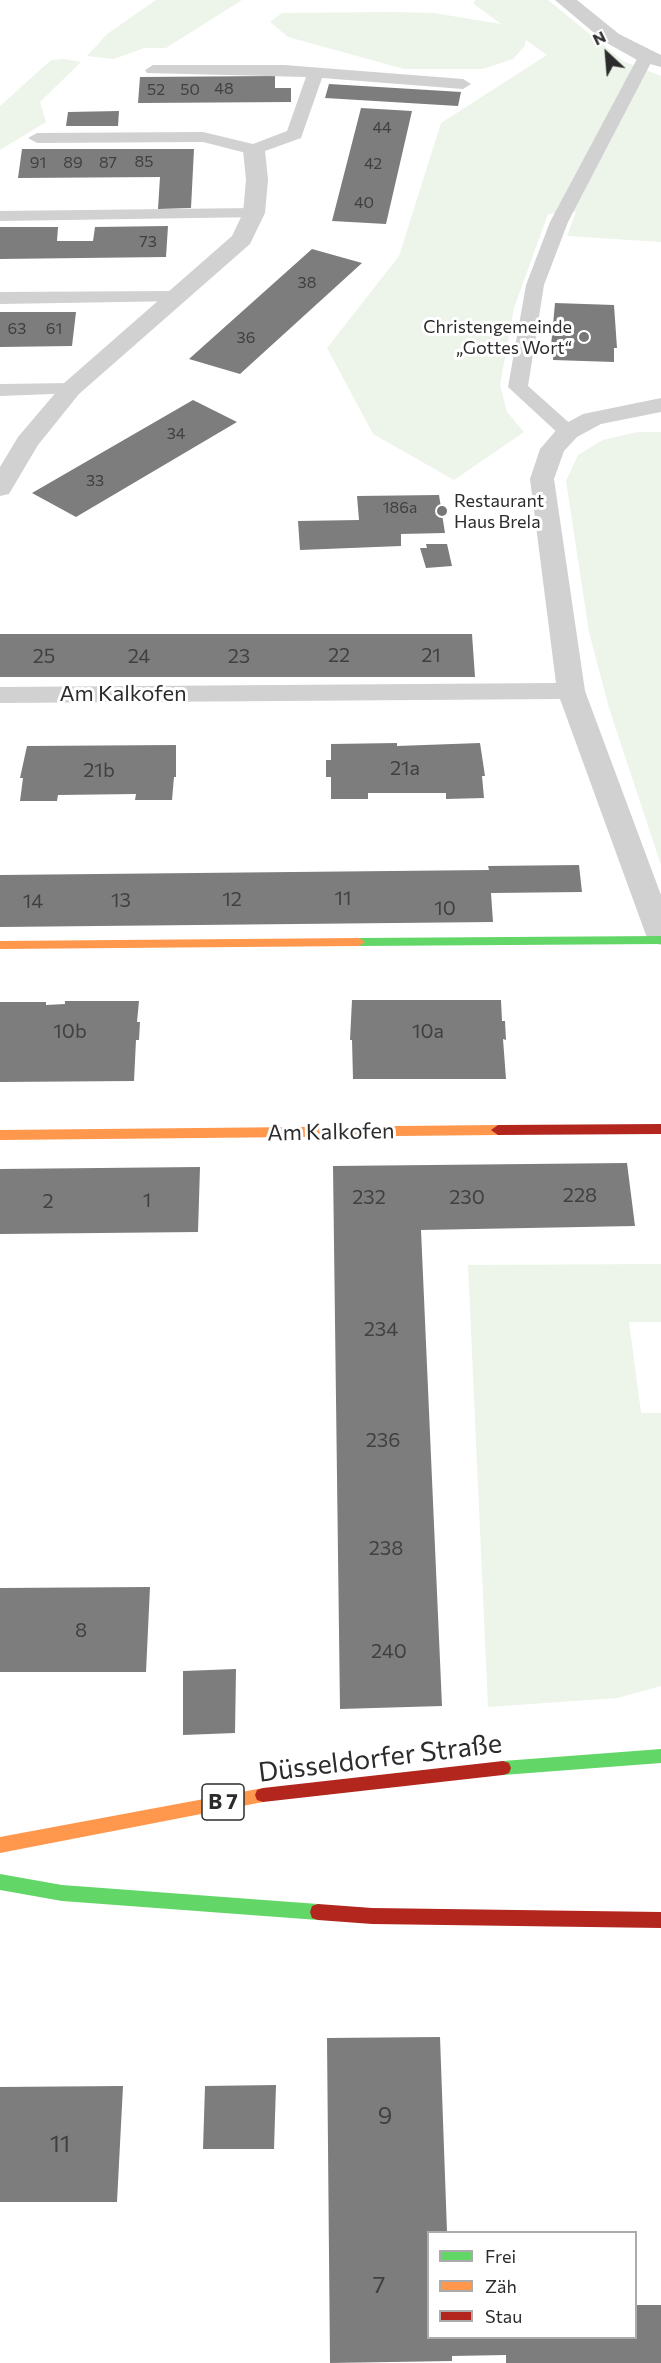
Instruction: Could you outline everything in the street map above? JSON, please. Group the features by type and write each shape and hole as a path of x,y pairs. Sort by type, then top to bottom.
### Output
{"street":[{"path":"565,0 612,38 653,59"},
{"path":"0,489 27,442 71,389 242,239 254,213 258,180 254,150"},
{"path":"661,405 630,409 592,419 568,432 552,449 542,479 571,691 661,935"},
{"name":"Am Kalkofen","path":"0,695 571,691"},
{"path":"0,945 661,940"},
{"name":"Am Kalkofen","path":"0,1135 661,1129"},
{"name":"Düsseldorfer Straße","path":"0,1845 278,1792 539,1764 661,1756"},
{"path":"0,1882 62,1893 372,1917 661,1920"}],"lane":[{"path":"568,432 518,387 535,285 559,222 653,59"},
{"path":"153,70 284,70 463,84"},
{"path":"37,138 203,137 254,150 295,134 315,73"},
{"path":"0,216 254,213"},
{"path":"0,298 175,297"},
{"path":"0,390 71,389"}],"shaded area":[{"path":"156,0 242,0 166,48 144,48 114,59 87,56 107,34"},
{"path":"475,0 548,0 623,61 661,76 661,242 567,236 576,212 548,214 514,308 500,385 507,412 524,432 454,480 373,434 327,348 399,256 441,123 547,55 526,40 524,47 513,59 483,69 404,69 288,37 270,22 282,13 392,12 434,13 501,24 474,4"},
{"path":"64,59 81,62 40,102 46,122 0,150 0,106 51,60"},
{"path":"638,432 661,432 661,865 609,708 589,632 566,481 578,455 603,440"},
{"path":"661,1264 661,1322 629,1322 641,1413 661,1413 661,1686 617,1698 488,1707 468,1265"}],"building":[{"path":"275,76 275,88 291,88 291,102 138,103 140,77"},
{"path":"329,84 461,92 458,106 325,98"},
{"path":"361,108 412,111 386,224 332,221"},
{"path":"119,111 118,126 66,126 68,112"},
{"path":"22,149 194,149 191,208 158,209 160,177 18,178"},
{"path":"168,226 166,257 0,259 0,227 58,227 57,241 93,241 95,227"},
{"path":"312,249 362,263 240,374 189,359"},
{"name":"Christengemeinde „Gottes Wort“","path":"555,303 614,305 617,348 614,348 614,362 553,360 554,346 551,346"},
{"path":"0,312 76,312 72,346 0,347"},
{"path":"193,400 237,422 76,517 32,493"},
{"path":"439,495 445,533 401,534 401,546 300,550 298,521 359,520 357,496"},
{"path":"426,544 447,544 452,566 426,568 420,548 427,548"},
{"path":"0,634 472,634 475,677 0,677"},
{"path":"397,743 397,746 480,743 485,776 482,776 484,798 446,799 446,793 368,793 368,799 331,799 331,777 326,777 326,760 331,760 331,744"},
{"path":"176,745 176,777 174,777 172,800 135,800 136,794 58,795 57,801 20,801 23,778 20,778 27,746"},
{"path":"579,865 582,892 491,893 493,922 0,927 0,875 489,870 488,866"},
{"path":"352,1000 501,1000 502,1021 505,1021 506,1040 503,1039 506,1079 353,1079 352,1040 350,1040"},
{"path":"65,1001 139,1001 137,1022 140,1022 139,1040 136,1040 134,1081 0,1082 0,1002 46,1002 46,1005 65,1004"},
{"path":"627,1163 635,1226 421,1230 442,1706 340,1709 333,1166"},
{"path":"200,1167 198,1232 0,1234 0,1169"},
{"path":"150,1587 146,1672 0,1672 0,1588"},
{"path":"236,1669 235,1733 183,1735 183,1671"},
{"path":"440,2037 447,2231 427,2231 427,2339 637,2339 637,2305 661,2305 661,2363 506,2363 506,2355 452,2356 452,2361 330,2363 327,2038"},
{"path":"276,2085 274,2149 203,2149 205,2086"},
{"path":"123,2086 117,2202 0,2202 0,2087"}],"traffic: fast":[{"path":"359,942 661,940"},
{"path":"503,1768 661,1756"},
{"path":"0,1882 62,1893 318,1912"}],"traffic: slow":[{"path":"0,945 359,942"},
{"path":"0,1135 498,1130"},
{"path":"0,1845 263,1795"}],"traffic: jam":[{"path":"498,1130 661,1129"},
{"path":"263,1795 503,1768"},
{"path":"318,1912 372,1916 661,1920"}],"place":[{"name":"Christengemeinde „Gottes Wort“","path":"584,337"},
{"name":"Restaurant Haus Brela","path":"442,511"}]}
